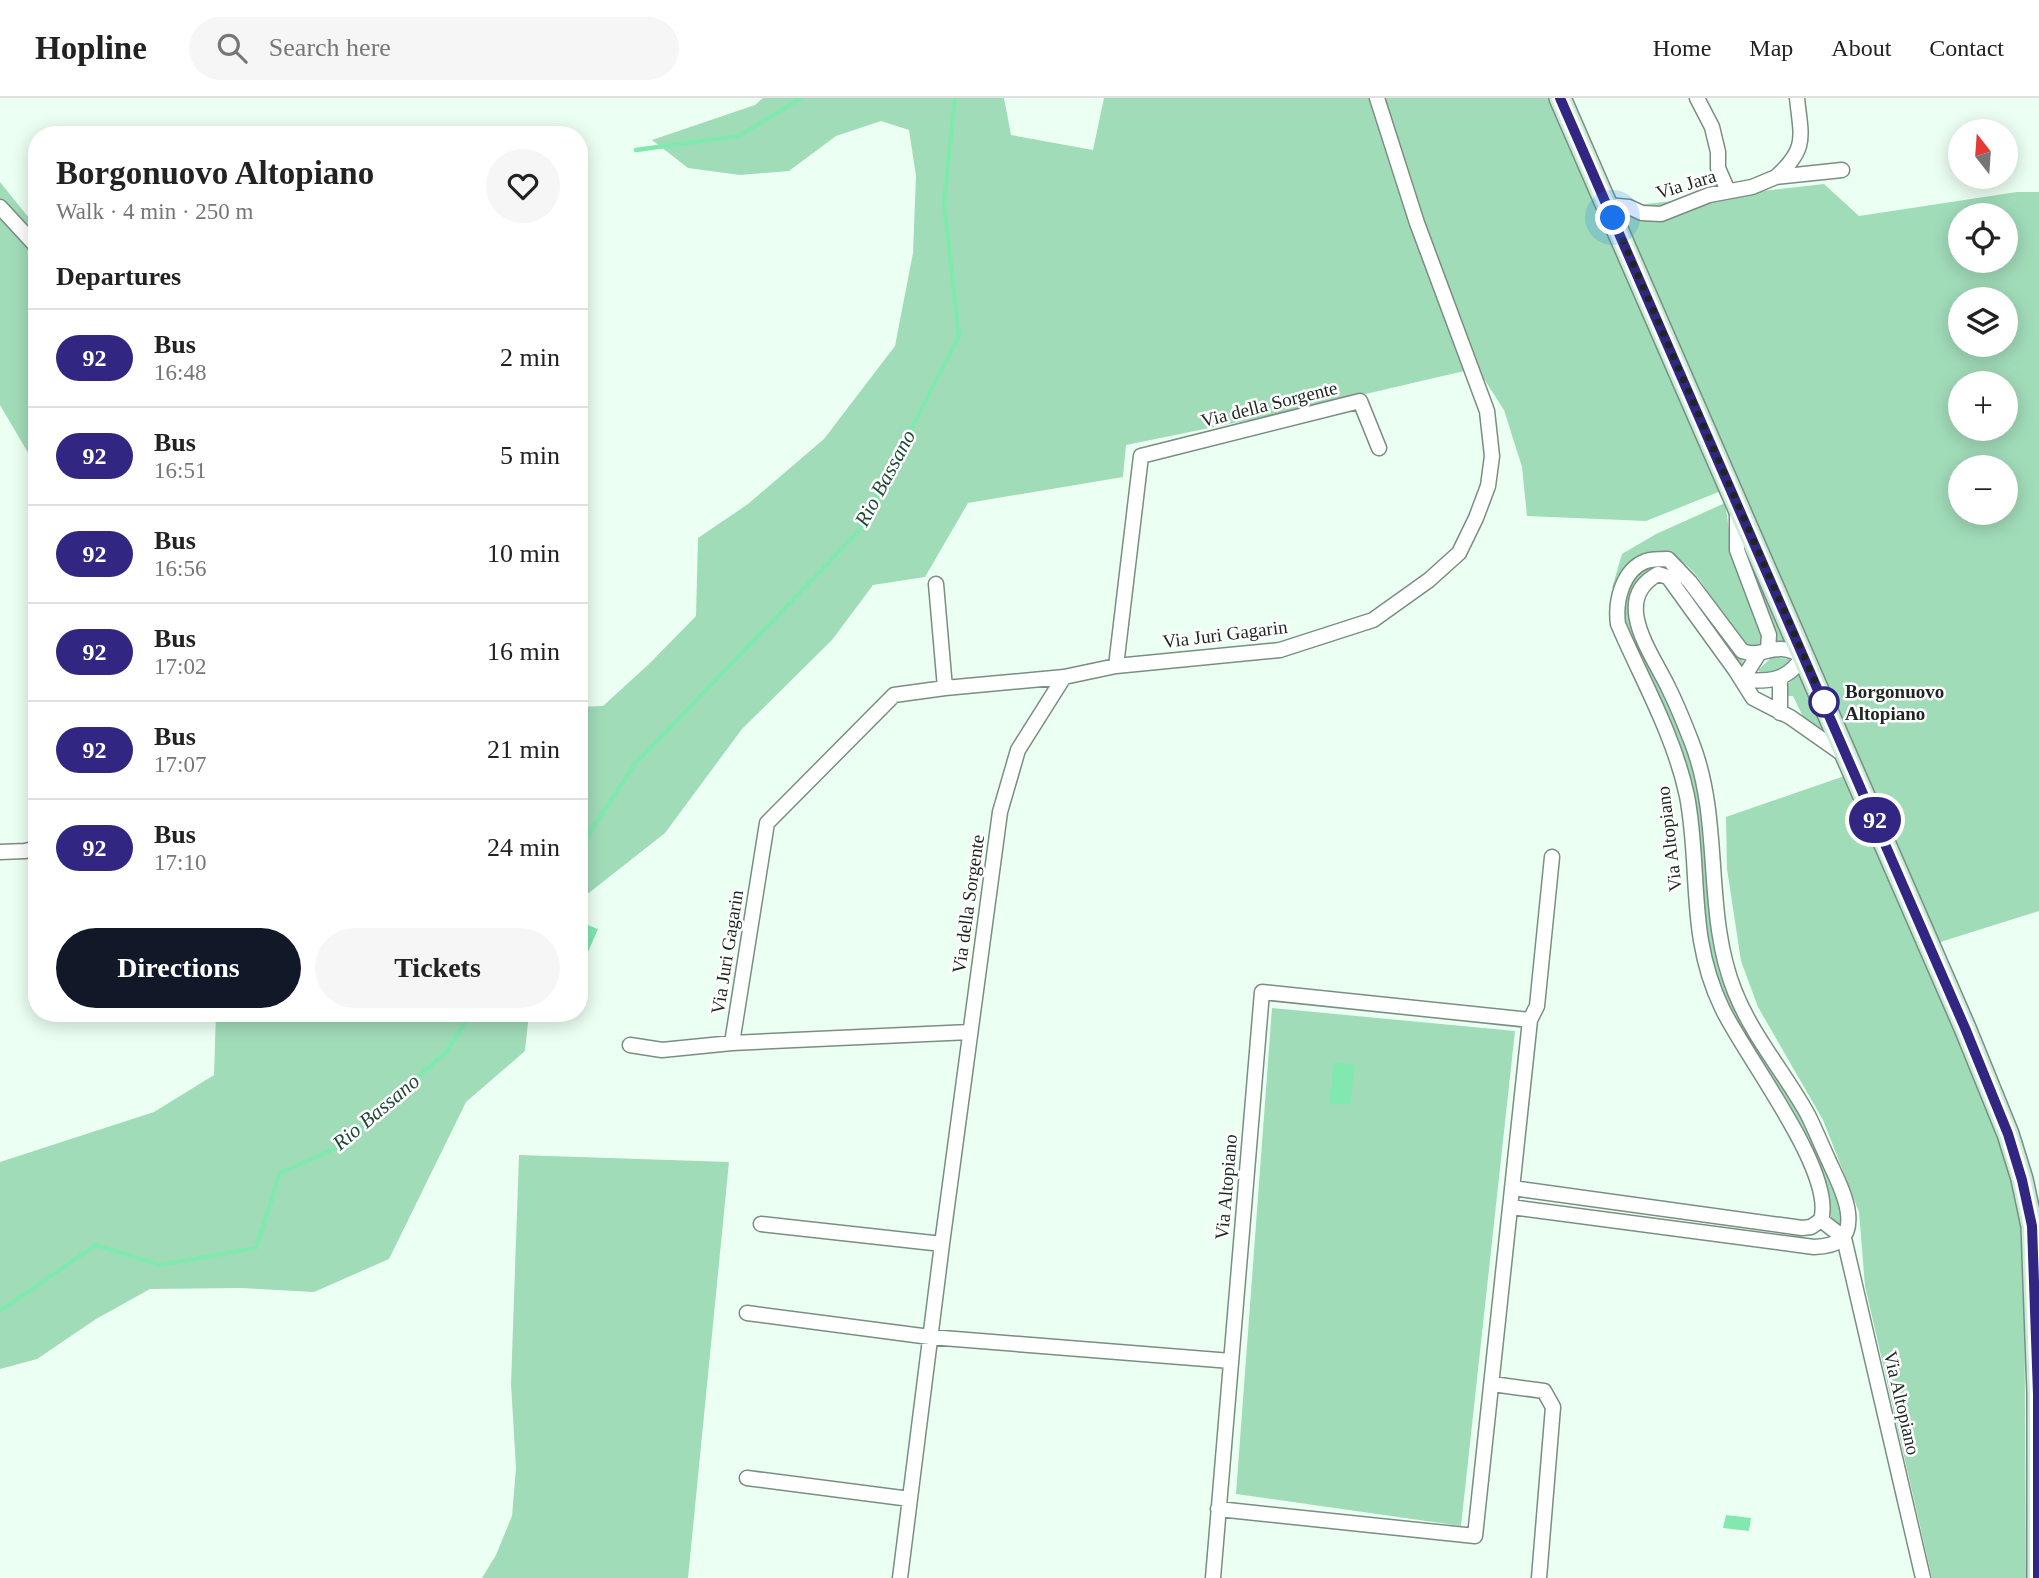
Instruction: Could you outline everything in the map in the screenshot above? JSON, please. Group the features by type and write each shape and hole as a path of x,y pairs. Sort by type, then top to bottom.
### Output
{"main road":[{"path":"1560,98 1965,1028 2008,1134 2032,1226 2038,1437 2038,1572"}],"street":[{"name":"Via Juri Gagarin","path":"732,1043 767,823 894,695 1064,677 1116,666 1280,650 1373,620 1429,580 1459,553 1488,486 1492,456 1487,411 1417,223 1377,98"},
{"path":"1697,98 1712,127 1718,152 1718,168 1728,191"},
{"path":"1776,177 1793,162 1800,147 1797,98"},
{"name":"Via Jara","path":"1607,205 1629,207 1642,213 1661,214 1709,195 1752,187 1776,177 1842,170"},
{"path":"0,207 28,237"},
{"name":"Via della Sorgente","path":"1116,666 1141,456 1360,401 1379,448"},
{"path":"1737,502 1737,550 1769,635 1763,652 1742,680"},
{"name":"Via Altopiano","path":"1803,655 1784,649 1742,651 1690,582 1668,559 1646,561 1629,575 1619,596 1616,612 1618,624 1675,752 1687,796 1697,921 1704,964 1711,986 1729,1023 1791,1123 1809,1161 1823,1197 1824,1212 1821,1220"},
{"name":"Via Altopiano","path":"1848,758 1790,717 1753,698 1668,577 1658,574 1648,580 1638,594 1636,617 1640,634 1669,689 1693,745 1705,787 1711,821 1717,908 1729,974 1742,1008 1808,1115 1848,1211 1849,1222 1844,1238 1923,1578"},
{"path":"936,584 945,688"},
{"path":"1742,680 1780,678 1796,668 1803,655"},
{"name":"Via della Sorgente","path":"942,1244 1000,812 1018,750 1064,677"},
{"path":"1780,678 1780,713"},
{"path":"0,852 28,850"},
{"path":"1218,1509 1475,1536 1531,1020 1537,1006 1552,857"},
{"name":"Via Altopiano","path":"1213,1578 1262,992 1531,1020"},
{"name":"Via Juri Gagarin","path":"630,1045 662,1050 732,1043 970,1032"},
{"path":"1511,1207 1814,1247 1828,1246 1844,1238 1821,1220 1811,1227 1802,1228 1513,1188"},
{"path":"761,1224 942,1244 900,1578"},
{"path":"747,1313 930,1337 1231,1361"},
{"path":"1492,1384 1544,1391 1553,1407 1539,1578"},
{"path":"747,1478 909,1499"}],"shaded area":[{"path":"763,98 1004,98 1011,135 1093,150 1104,98 1560,98 1610,208 1824,184 1859,216 2017,192 2039,192 2039,911 1931,945 2017,1154 2024,1243 2026,1578 1932,1578 1865,1286 1859,1212 1823,1120 1758,1007 1741,961 1727,869 1726,817 1856,772 1736,485 1646,521 1527,516 1522,467 1504,410 1477,368 1293,411 1126,445 1123,477 968,503 925,577 873,585 832,640 742,729 665,833 588,894 588,707 603,706 696,616 698,538 748,504 824,439 895,346 913,253 916,176 909,130 881,121 836,136 789,171 740,175 688,168 652,140 755,105"},
{"path":"0,182 28,217 28,453 0,405"},
{"path":"1725,503 1735,567 1763,633 1761,643 1753,649 1732,631 1697,577 1676,559 1654,554 1616,590 1612,588 1622,554 1656,534"},
{"path":"1746,546 1789,645 1775,643 1745,556"},
{"path":"1655,563 1670,564 1745,664 1740,668 1675,574 1662,568 1649,573 1634,589 1661,683 1688,748 1699,785 1719,953 1828,1165 1841,1210 1841,1226 1836,1225 1831,1217 1824,1183 1729,1011 1712,971 1704,935 1697,830 1623,621 1624,603 1630,586 1639,573"},
{"path":"1772,657 1795,660 1782,672 1761,674 1758,670"},
{"path":"1799,673 1829,739 1805,721 1793,696 1785,696 1787,685"},
{"path":"588,925 598,929 588,952"},
{"path":"1272,1008 1515,1031 1461,1526 1236,1494"},
{"path":"216,1022 528,1022 525,1051 466,1102 389,1259 314,1292 240,1288 150,1289 96,1319 37,1359 0,1369 0,1162 154,1112 214,1075"},
{"path":"1334,1062 1355,1065 1350,1105 1329,1103"},
{"path":"519,1155 729,1162 688,1578 482,1578 496,1555 512,1516 516,1468 511,1384"},
{"path":"1726,1515 1751,1518 1749,1531 1723,1528"}],"waterway":[{"path":"636,150 739,136 801,98"},
{"name":"Rio Bassano","path":"588,835 635,764 858,532 959,336 944,202 955,98"},
{"name":"Rio Bassano","path":"0,1311 96,1245 160,1265 256,1248 280,1173 341,1146 447,1051 465,1022"}],"bus line":[{"name":"92","path":"1560,98 1965,1028 2008,1134 2032,1226 2038,1394 2038,1578"}],"place":[{"name":"Borgonuovo Altopiano","path":"1824,702"}],"route":[{"path":"1613,218 1824,702"}]}
